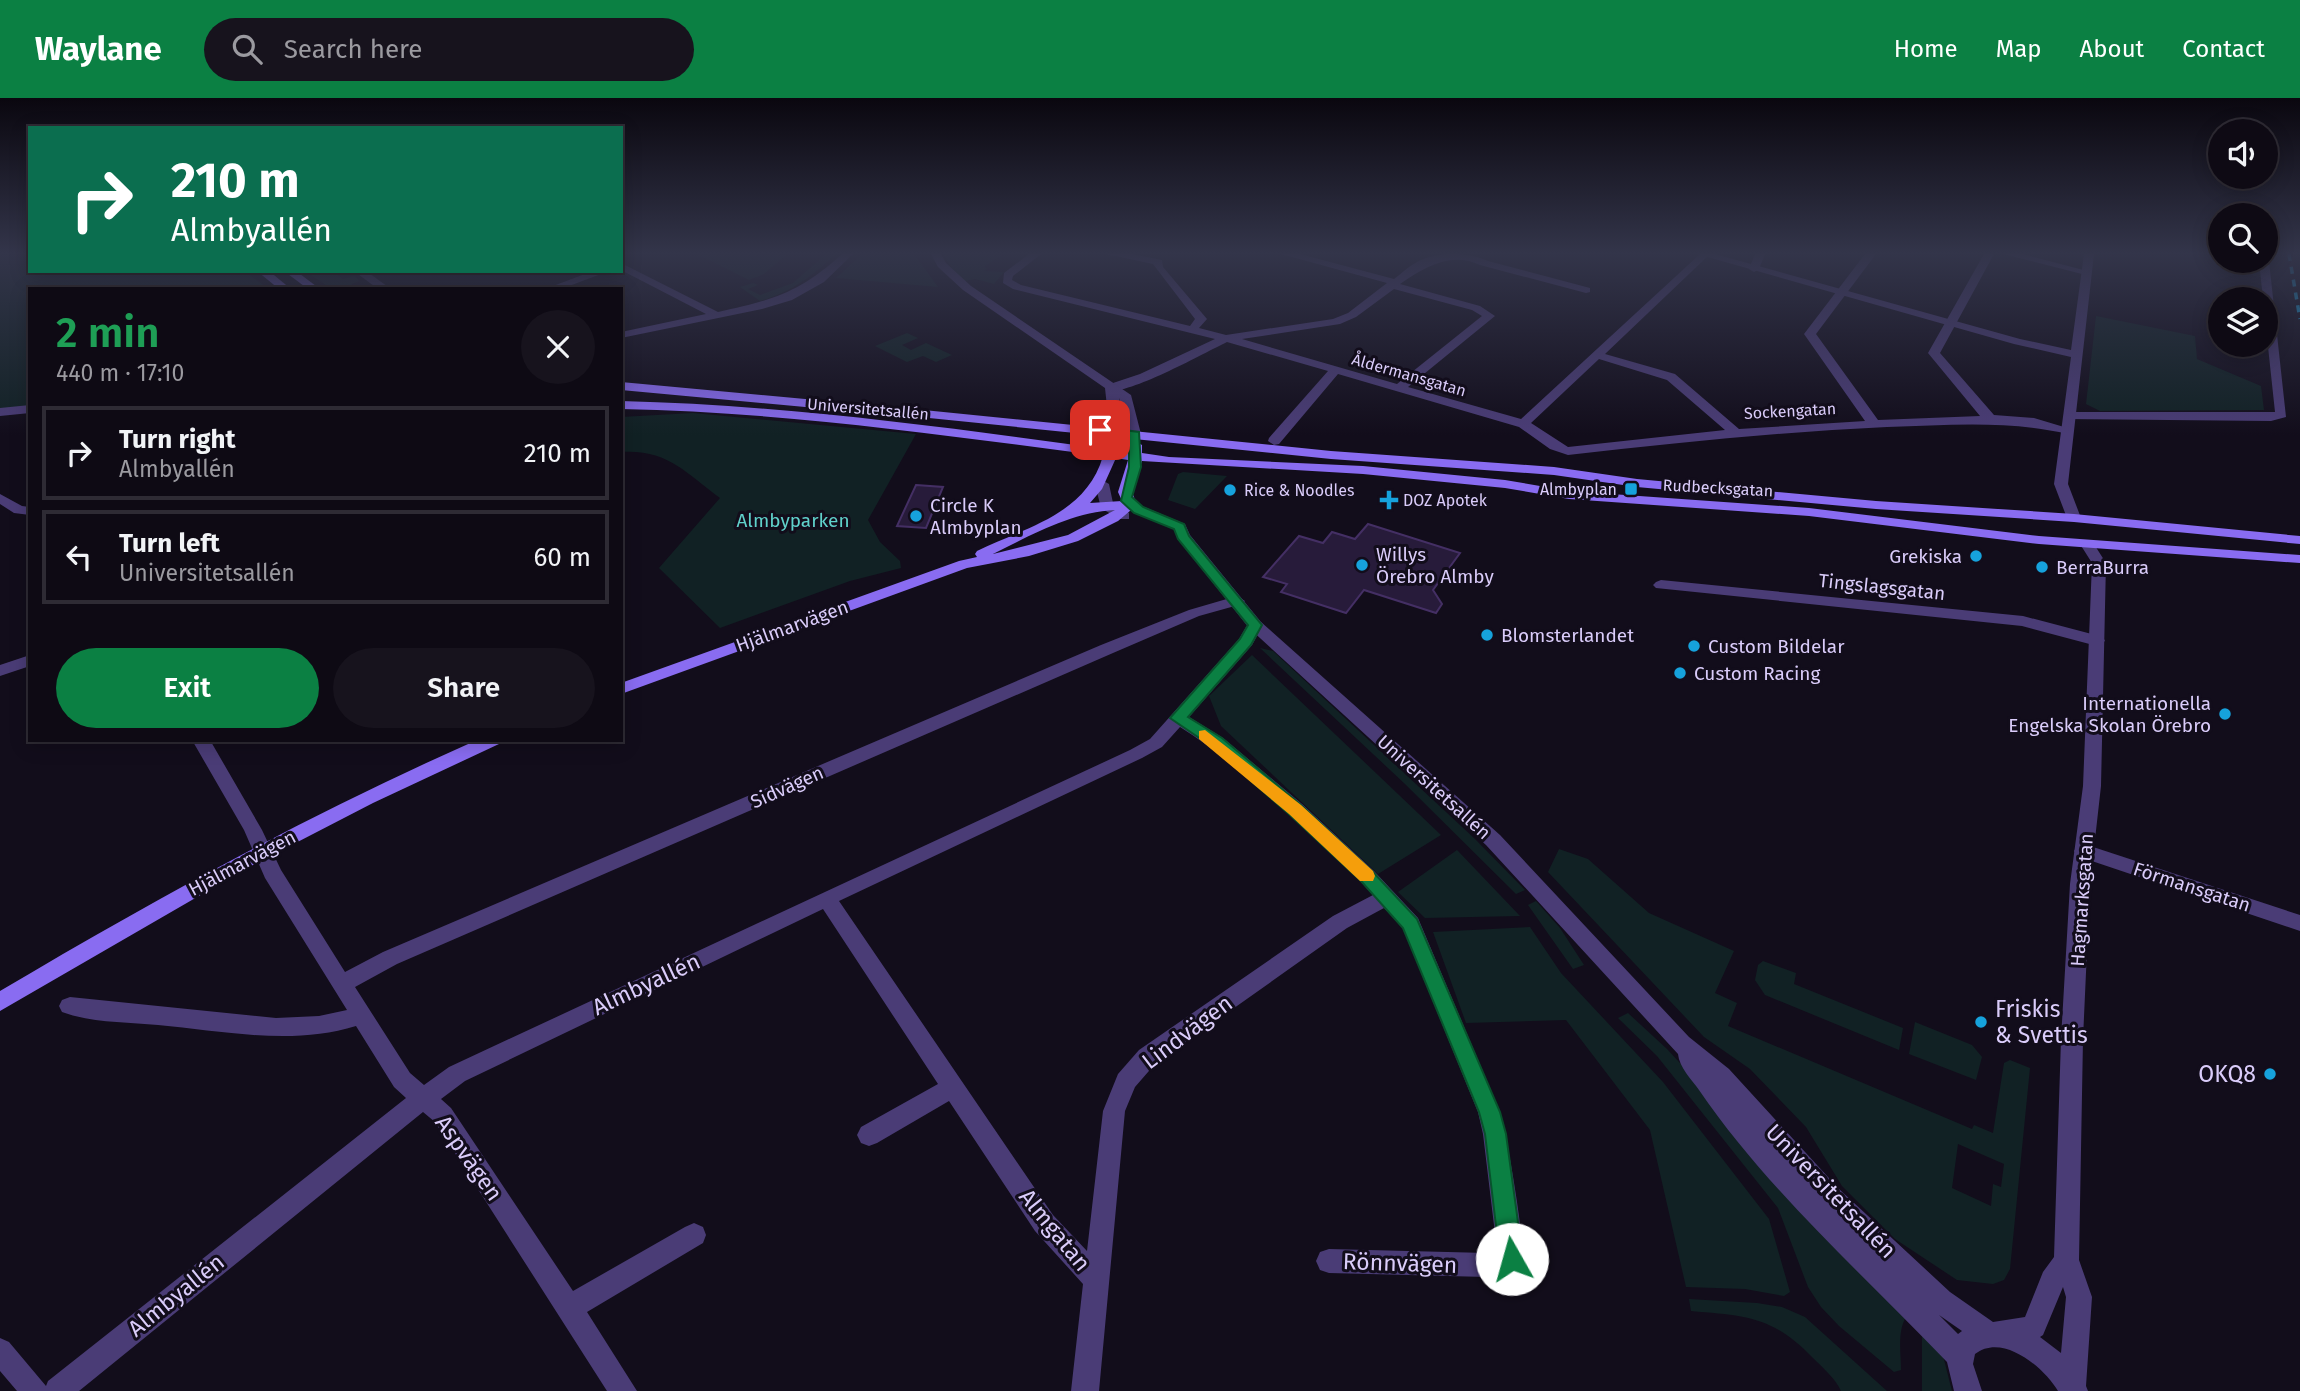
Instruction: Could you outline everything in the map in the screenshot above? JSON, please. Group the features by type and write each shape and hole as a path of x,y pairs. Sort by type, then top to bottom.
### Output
{"main road":[{"name":"Universitetsallén","path":"623,386 1135,434"},
{"name":"Universitetsallén","path":"623,405 738,409 901,424 1135,456"},
{"path":"1102,484 1115,432"},
{"path":"1125,509 1125,492 1135,467 1135,434"},
{"name":"Rudbecksgatan","path":"1135,434 1413,463 1472,463 1637,483 1876,505 2074,518 2300,540"},
{"name":"Rudbecksgatan","path":"1135,456 1191,462 1363,470 1505,484 1569,495 1809,512 1920,528 2087,544 2300,559"},
{"name":"Hjälmarvägen","path":"623,688 964,564 1071,513 1102,484"},
{"path":"1071,513 1107,505"},
{"name":"Hjälmarvägen","path":"964,564 1052,544 1094,528 1125,509"},
{"path":"2074,518 2087,544"},
{"name":"Hjälmarvägen","path":"0,1002 143,916 262,852 375,793 489,742"}],"street":[{"path":"623,335 719,314"},
{"path":"1005,314 1127,398 1135,434"},
{"name":"Åldermansgatan","path":"1128,314 1226,338 1523,424"},
{"path":"1192,330 1201,319 1197,314"},
{"path":"1111,388 1144,377 1226,338 1336,323 1353,314"},
{"path":"1399,388 1489,316 1486,314"},
{"path":"1523,424 1640,314"},
{"path":"1825,314 1810,334 1874,424"},
{"path":"1919,314 2076,355"},
{"path":"1956,314 1934,354 1990,419"},
{"path":"2074,518 2061,484 2081,314"},
{"name":"Sockengatan","path":"1523,424 1534,428 1549,445 1568,451 1735,432 1874,424 1990,419 2068,423 2271,417 2282,414 2270,314"},
{"path":"1597,355 1671,377 1735,432"},
{"path":"1274,441 1335,370"},
{"path":"1111,388 1115,432"},
{"path":"0,412 28,409"},
{"path":"1102,484 1107,505"},
{"path":"0,498 19,510 28,511"},
{"name":"Universitetsallén","path":"1107,505 1169,520 1180,527 1183,536 1255,625 1493,840 1681,1044 1721,1076 1830,1197 1941,1301 1994,1334 2021,1339 2041,1351 2073,1389"},
{"name":"Hagmarksgatan","path":"2073,1389 2080,1297 2066,1260 2072,1039 2084,851 2092,786 2097,641 2098,560 2087,544"},
{"name":"Tingslagsgatan","path":"1661,585 2023,621 2097,641"},
{"name":"Sidvägen","path":"342,984 390,958 1107,649 1194,613 1237,601"},
{"name":"Almbyallén","path":"58,1391 422,1098 495,1055 1156,743 1246,641 1255,625"},
{"path":"0,671 28,661"},
{"name":"Rönnvägen","path":"1178,718 1217,742 1295,809 1367,876 1411,924 1489,1112 1495,1134 1513,1271 1487,1265 1329,1261"},
{"name":"Aspvägen","path":"208,742 262,852 402,1080 443,1115 623,1391"},
{"name":"Förmansgatan","path":"2084,851 2300,923"},
{"name":"Lindvägen","path":"1096,1280 1114,1111 1126,1081 1147,1057 1340,922 1385,898"},
{"name":"Almgatan","path":"827,899 1044,1223 1096,1280 1085,1391"},
{"path":"70,1006 268,1027 309,1027 340,1023 361,1014"},
{"name":"Universitetsallén","path":"1681,1044 1707,1086 1792,1185 1961,1357"},
{"path":"869,1135 953,1087"},
{"path":"569,1308 694,1236"},
{"name":"Hagmarksgatan","path":"1994,1334 2022,1332 2034,1326 2052,1280 2066,1260"},
{"path":"1968,1391 1961,1357 1968,1343 1994,1334"},
{"path":"0,1351 35,1391"}],"green space":[{"path":"0,314 28,314 28,406 0,410"},
{"path":"2096,316 2195,336 2197,359 2261,386 2264,410 2100,411 2086,404"},
{"path":"907,333 918,338 902,345 911,350 926,343 952,355 936,362 923,356 907,362 875,346"},
{"name":"Almbyparken","path":"693,413 916,434 868,520 880,542 900,561 901,568 850,581 720,628 659,568 720,498 663,458 651,454 623,452 623,417"},
{"path":"1183,472 1227,476 1195,509 1168,500 1178,474"},
{"path":"1260,648 1273,651 1475,839 1525,890 1516,894 1405,784"},
{"path":"1252,655 1441,835 1378,874 1221,726 1209,696"},
{"path":"1559,849 1588,859 1649,913 1734,951 1715,993 1737,1003 1728,1026 1972,1129 1974,1125 1993,1133 2004,1063 2010,1060 2030,1068 2010,1269 2004,1280 1993,1284 1957,1280 1895,1239 1842,1186 1806,1127 1750,1069 1704,1037 1548,872","holes":["1958,1144 2004,1164 2001,1187 1993,1184 1991,1206 1952,1188"]},
{"path":"1457,850 1520,916 1425,918 1398,892"},
{"path":"1536,901 1560,928 1584,965 1573,969 1528,905"},
{"path":"1530,927 1561,973 1663,1082 1769,1219 1790,1292 1784,1296 1745,1289 1686,1287 1650,1130 1566,1020 1466,1023 1433,932"},
{"path":"1763,961 1796,973 1794,984 1903,1028 1899,1050 1765,995 1755,980 1758,965"},
{"path":"1628,1013 1667,1049 1910,1312 1901,1332 1901,1370 1894,1372 1839,1326 1821,1307 1808,1287 1778,1208 1657,1056 1618,1018"},
{"path":"1915,1022 1972,1045 1982,1057 1976,1080 1909,1054"},
{"path":"1689,1299 1757,1303 1782,1307 1805,1317 1887,1391 1841,1391 1825,1369 1785,1334 1771,1326 1743,1317 1691,1311"},
{"path":"1922,1335 1940,1344 1952,1391 1922,1391"}],"building":[{"name":"Circle K Almbyplan","path":"916,485 943,487 926,528 897,526"},
{"name":"Willys Örebro Almby","path":"1368,524 1460,553 1433,590 1442,604 1436,613 1364,590 1346,613 1281,592 1287,584 1263,577 1299,536 1323,543 1332,532 1355,539"}],"railway":[{"path":"2299,314 2300,319"}],"slow traffic":[{"path":"1205,735 1217,742 1295,809 1367,876"}],"place":[{"name":"Almbyplan","path":"1631,489"},
{"name":"Rice & Noodles","path":"1230,490"},
{"name":"DOZ Apotek","path":"1389,500"},
{"name":"Circle K Almbyplan","path":"916,516"},
{"name":"Grekiska","path":"1976,556"},
{"name":"Willys Örebro Almby","path":"1362,565"},
{"name":"BerraBurra","path":"2042,567"},
{"name":"Blomsterlandet","path":"1487,635"},
{"name":"Custom Bildelar","path":"1694,646"},
{"name":"Custom Racing","path":"1680,673"},
{"name":"Internationella Engelska Skolan Örebro","path":"2225,714"},
{"name":"Friskis & Svettis","path":"1981,1022"},
{"name":"OKQ8","path":"2270,1074"}],"route":[{"path":"1100,430 1135,434 1135,467 1125,498 1139,510 1169,520 1180,527 1183,536 1255,625 1246,641 1178,718 1217,742 1295,809 1367,876 1411,924 1418,938 1489,1112 1495,1134 1512,1259"}]}
